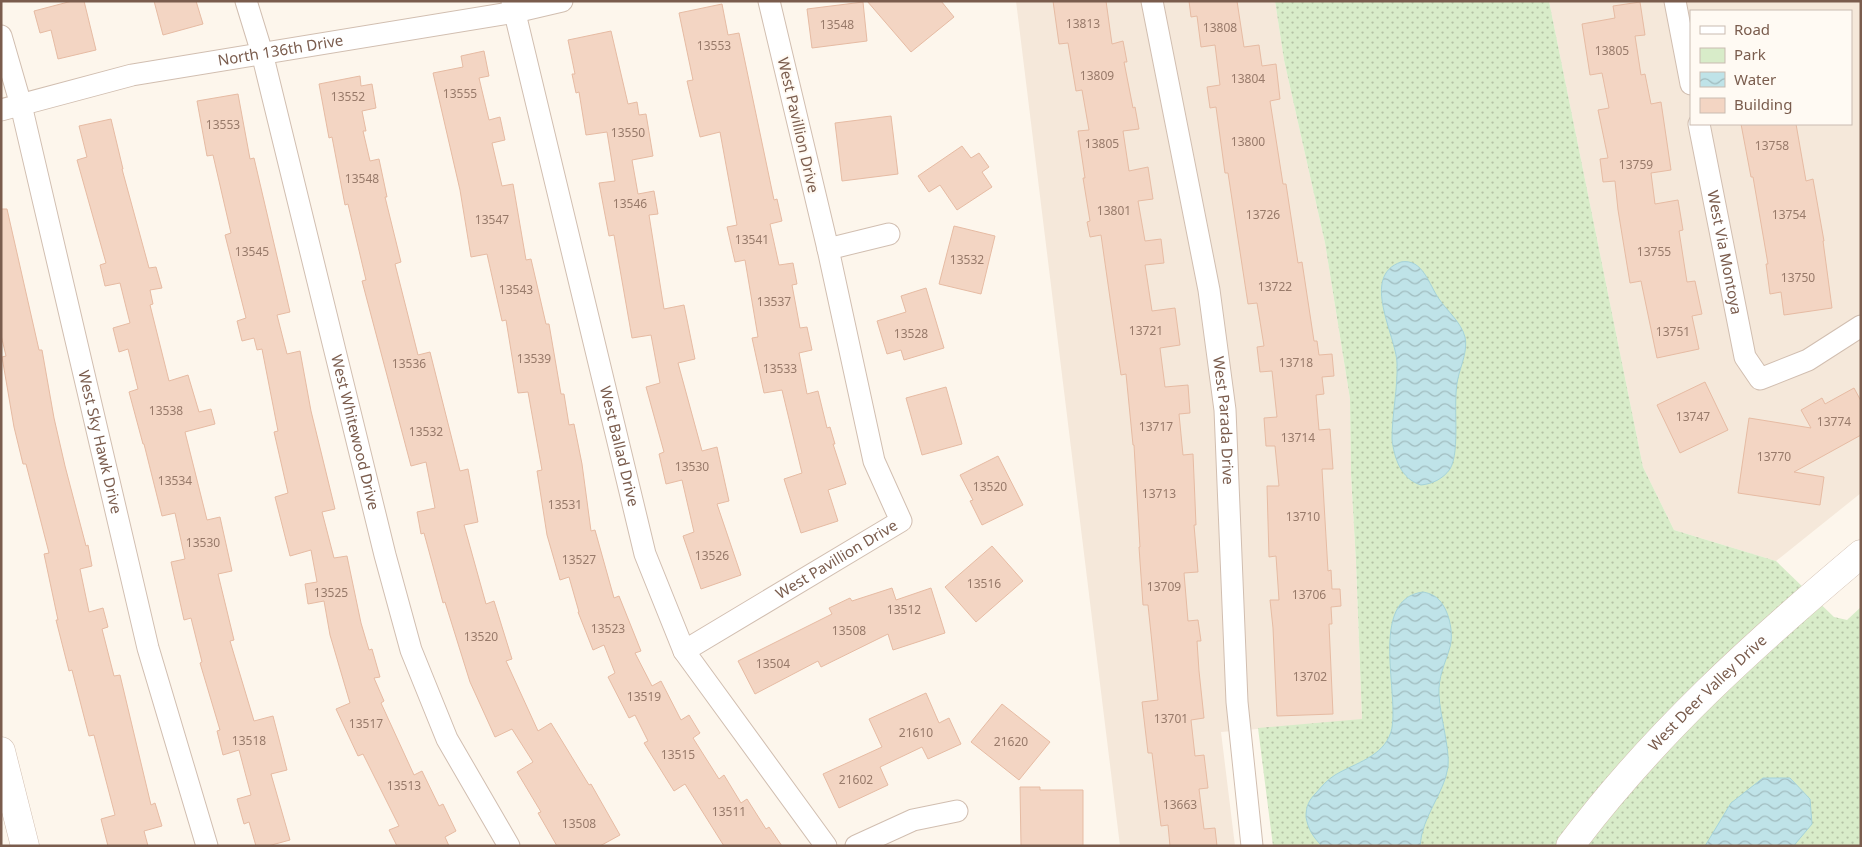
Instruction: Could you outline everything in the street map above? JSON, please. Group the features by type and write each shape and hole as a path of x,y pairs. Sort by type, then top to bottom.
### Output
{"street":[{"name":"West Whitewood Drive","path":"246,1 262,53 385,555 411,650 447,739 509,846"},
{"name":"North 136th Drive","path":"11,107 132,75 262,53 513,6 562,1"},
{"name":"West Pavillion Drive","path":"684,651 901,521 874,461 828,248 769,1"},
{"name":"West Parada Drive","path":"1152,1 1209,290 1225,410 1237,702 1252,846"},
{"path":"1675,1 1690,79"},
{"name":"West Ballad Drive","path":"513,6 645,554 684,651 826,846"},
{"name":"West Sky Hawk Drive","path":"1,36 11,107 148,648 207,846"},
{"name":"West Via Montoya","path":"1699,125 1746,357 1760,379 1808,360 1861,326"},
{"path":"828,248 889,234"},
{"name":"West Deer Valley Drive","path":"1570,846 1638,763 1710,687 1861,554"},
{"path":"1,751 25,846"},
{"path":"856,846 913,820 957,811"}],"shaded area":[{"path":"1016,1 1275,1 1284,60 1325,243 1350,399 1351,474 1362,720 1221,732 1235,846 1120,846"},
{"path":"1549,1 1861,1 1861,493 1776,561 1674,530 1643,467"}],"green space":[{"path":"1275,1 1549,1 1643,467 1674,530 1776,561 1834,617 1847,620 1861,607 1861,846 1273,846 1258,728 1362,719 1351,474 1350,399 1325,243 1284,60"}],"water":[{"path":"1401,262 1415,264 1425,274 1439,299 1460,326 1466,342 1456,388 1456,438 1453,461 1450,469 1441,478 1421,485 1408,478 1400,467 1392,439 1397,363 1381,293 1383,280 1389,269"},
{"path":"1423,592 1437,598 1445,608 1450,621 1451,641 1439,688 1448,751 1448,767 1446,777 1425,825 1420,846 1322,846 1308,825 1306,817 1308,804 1335,775 1368,758 1382,748 1387,741 1391,732 1393,716 1390,652 1391,630 1396,612 1406,599"},
{"path":"1763,778 1790,778 1810,799 1812,824 1794,846 1705,846 1731,803"}],"building":[{"path":"72,1 84,1 96,50 58,59 51,30 40,33 34,11"},
{"path":"154,1 196,1 203,24 163,35"},
{"path":"867,1 941,1 954,17 911,52"},
{"path":"1053,1 1106,1 1112,44 1123,41 1127,62 1124,62 1139,129 1123,131 1129,171 1148,167 1153,199 1138,201 1145,241 1161,239 1164,263 1145,265 1152,311 1175,308 1180,345 1160,348 1165,387 1188,385 1190,413 1179,414 1183,455 1193,454 1196,525 1194,525 1198,572 1184,573 1188,621 1198,620 1201,641 1197,641 1204,718 1191,720 1195,756 1204,755 1208,788 1199,789 1204,829 1215,828 1217,846 1170,846 1168,825 1161,826 1152,753 1148,753 1142,702 1158,700 1148,605 1143,605 1134,445 1126,374 1121,375 1101,235 1090,237 1087,222 1090,221 1078,131 1089,130 1082,90 1076,91 1068,43 1059,44"},
{"path":"1189,1 1237,1 1244,47 1259,45 1262,66 1276,64 1280,99 1270,101 1283,184 1286,184 1298,263 1302,262 1314,341 1317,341 1319,355 1332,354 1334,376 1322,377 1324,394 1316,395 1319,430 1330,429 1333,469 1322,469 1328,571 1331,570 1332,589 1340,589 1341,606 1331,607 1332,624 1329,624 1333,714 1277,716 1270,600 1279,600 1276,556 1269,557 1267,486 1279,486 1275,446 1266,446 1264,418 1277,417 1272,371 1260,372 1257,347 1264,346 1257,303 1248,304 1228,173 1225,173 1216,107 1210,108 1207,87 1220,85 1215,45 1201,47 1197,16 1191,17"},
{"path":"863,2 867,41 812,48 807,9"},
{"path":"1640,2 1645,35 1635,36 1641,75 1645,74 1651,104 1661,102 1671,170 1651,173 1655,204 1678,200 1683,230 1679,231 1687,282 1695,281 1702,314 1692,316 1699,349 1657,358 1641,281 1630,283 1615,181 1603,182 1600,159 1608,158 1598,110 1609,108 1602,73 1590,75 1582,24 1615,18 1613,6"},
{"path":"722,4 728,35 739,33 774,200 777,199 782,221 770,224 779,265 793,263 797,284 792,285 800,328 807,327 812,350 799,353 807,394 818,391 827,428 830,427 835,444 833,444 846,484 828,490 838,521 801,533 784,479 802,473 782,390 764,393 752,338 758,337 745,260 735,262 727,227 737,225 720,132 700,137 687,81 693,80 679,13"},
{"path":"611,31 628,104 637,102 639,115 646,114 653,156 632,160 638,194 654,191 658,214 649,215 664,309 684,305 695,359 678,363 702,451 717,447 729,501 717,504 741,575 701,589 683,536 694,532 682,480 666,484 659,454 664,452 646,387 660,383 651,335 632,338 614,235 609,236 599,183 615,181 607,132 586,135 579,92 576,93 572,74 575,74 568,40"},
{"path":"484,51 489,76 479,78 489,120 500,117 505,140 492,143 502,186 513,184 526,260 531,259 546,324 549,324 561,394 564,394 569,425 574,424 582,464 591,531 595,530 614,598 619,596 641,651 635,653 652,686 661,681 681,720 689,715 700,733 693,738 719,779 724,775 741,803 747,799 766,829 769,827 782,846 724,846 685,784 674,791 644,743 648,741 635,715 629,718 608,677 615,673 604,645 593,650 578,612 569,577 560,580 547,535 537,471 542,470 528,392 518,393 506,320 502,321 487,254 471,257 460,190 433,73 463,67 461,56"},
{"path":"360,76 361,86 372,84 376,108 362,111 366,131 363,131 370,161 379,159 387,197 385,197 401,262 395,264 418,355 430,352 460,471 468,469 478,522 464,525 486,604 494,601 512,659 506,661 538,731 551,723 589,785 591,784 620,835 600,846 557,846 538,813 541,812 517,772 533,762 512,729 495,737 470,682 445,602 443,603 424,533 421,534 417,512 435,508 426,462 411,466 362,281 366,280 348,204 345,205 332,137 329,138 319,84"},
{"path":"238,94 250,159 254,158 290,312 277,315 287,354 300,351 311,411 335,509 322,512 334,558 347,556 361,623 369,650 372,649 380,677 374,678 384,701 381,703 414,775 422,771 439,806 443,804 456,831 445,837 449,846 397,846 389,830 399,826 363,754 358,756 336,709 350,703 330,635 324,601 308,604 305,584 317,582 311,550 290,556 275,497 288,493 274,432 278,431 262,349 257,350 254,338 242,341 237,321 246,318 225,235 231,233 213,155 207,156 197,101"},
{"path":"891,116 898,174 842,181 835,123"},
{"path":"111,119 122,169 149,268 156,267 162,288 150,290 153,304 150,305 169,381 188,375 199,412 211,409 215,424 185,432 207,520 220,517 232,571 218,574 234,640 230,641 254,721 273,716 287,770 271,774 290,840 268,846 256,846 249,822 244,824 237,799 251,795 239,750 223,755 217,731 220,730 200,663 202,662 191,618 184,620 171,562 185,559 175,513 162,516 129,392 138,389 128,349 119,352 113,328 130,323 120,283 105,286 100,265 106,263 77,160 87,157 79,126"},
{"path":"1741,125 1796,125 1806,181 1813,179 1824,241 1832,308 1784,315 1781,292 1770,294 1766,264 1768,264 1753,177 1751,177"},
{"path":"962,146 971,158 979,153 989,167 982,172 992,187 957,210 940,185 929,192 918,176"},
{"path":"1,209 7,209 39,350 42,350 65,466 86,546 88,545 92,566 80,569 89,612 103,608 108,627 102,629 114,676 120,675 151,805 155,803 162,826 144,831 148,846 108,846 101,819 115,815 94,735 89,736 72,670 69,671 56,620 58,620 44,554 49,553 26,464 23,464 14,427 2,357 6,356 1,335"},
{"path":"954,226 995,236 981,294 939,284"},
{"path":"926,288 944,348 904,360 901,350 887,354 877,321 906,312 901,296"},
{"path":"1705,382 1728,430 1680,453 1657,405"},
{"path":"946,387 962,444 922,455 906,398"},
{"path":"1854,388 1861,401 1861,435 1794,472 1824,477 1820,505 1738,493 1749,418 1811,428 1801,410 1822,398 1825,404"},
{"path":"998,456 1023,505 982,525 970,501 973,500 960,475"},
{"path":"992,546 1023,581 976,622 945,587"},
{"path":"892,588 896,600 931,588 945,633 893,650 888,634 821,667 818,661 755,694 738,661 832,614 829,608 850,598 852,601"},
{"path":"926,693 939,723 949,718 961,744 928,759 922,747 880,767 888,785 839,808 823,774 882,747 869,719"},
{"path":"1002,704 1050,742 1019,780 971,742"},
{"path":"1020,787 1040,787 1040,790 1083,790 1083,846 1021,846"}]}
